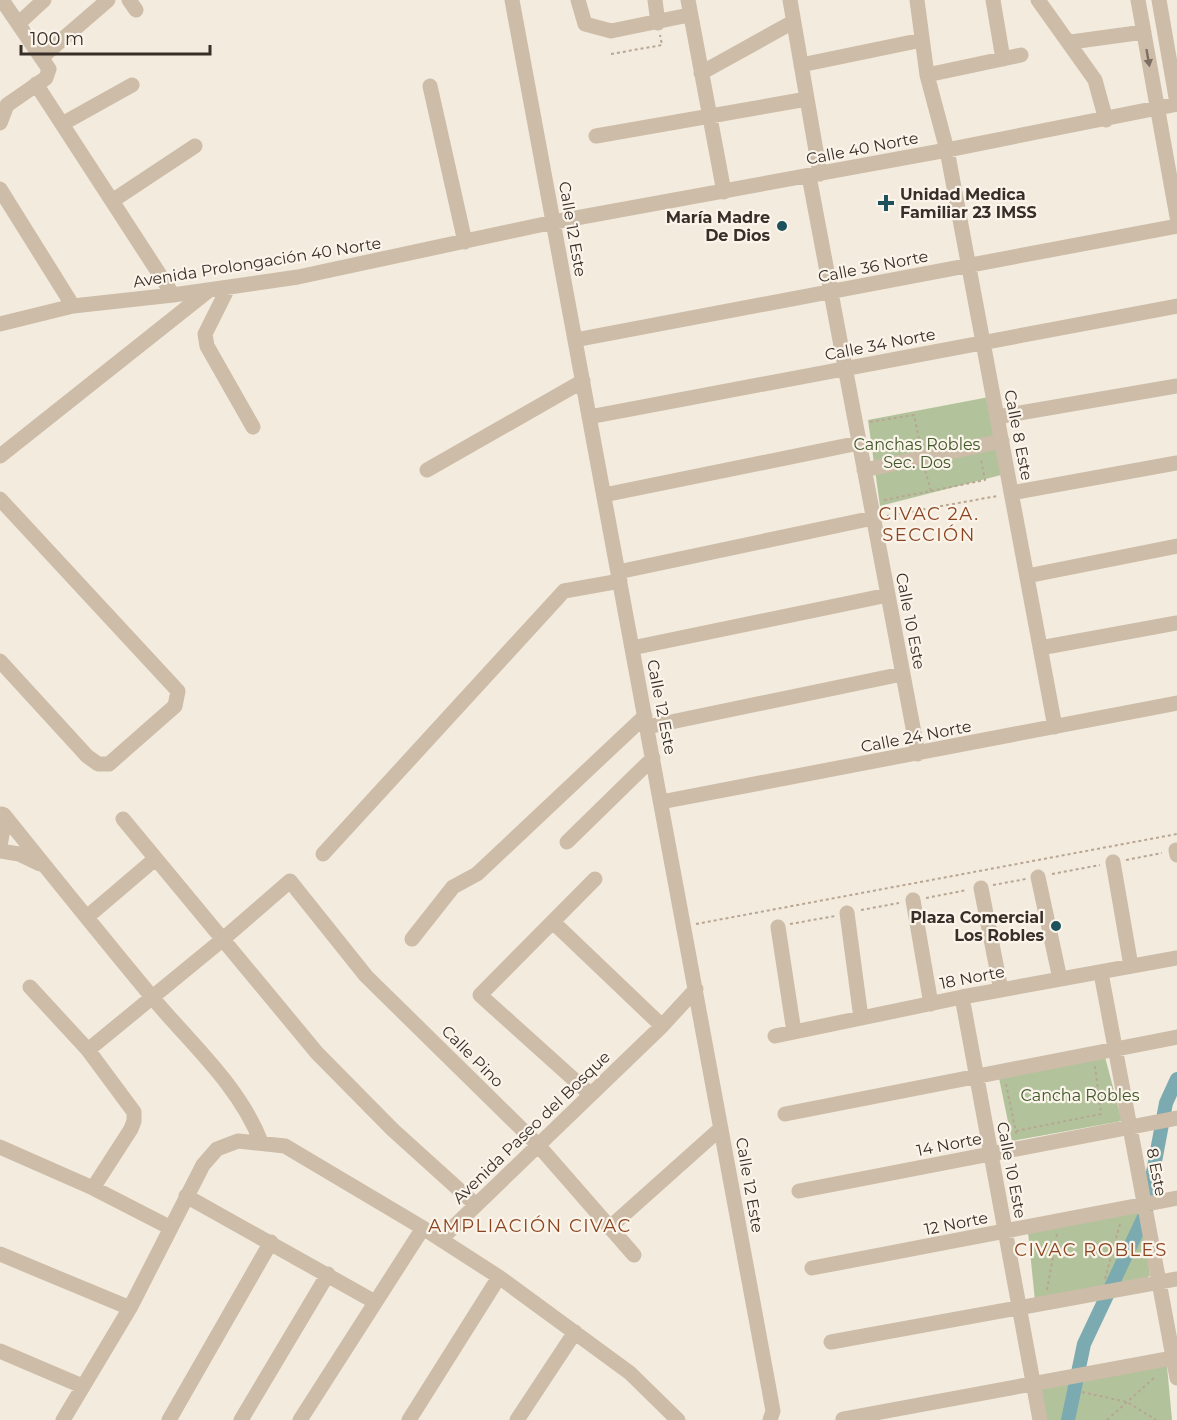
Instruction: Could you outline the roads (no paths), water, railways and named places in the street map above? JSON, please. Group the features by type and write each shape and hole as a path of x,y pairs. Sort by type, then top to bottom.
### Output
{"street":[{"path":"0,123 7,105 46,78 45,63 2,0"},
{"path":"19,23 44,0"},
{"path":"45,63 108,0"},
{"name":"Calle 12 Este","path":"512,0 767,1378 772,1411 770,1420"},
{"path":"578,0 585,24 611,31 658,23 688,5 724,192"},
{"path":"656,0 658,23"},
{"name":"Calle 10 Este","path":"790,0 807,99 831,292 918,754"},
{"name":"Calle 8 Este","path":"917,0 927,75 947,150 1055,727"},
{"path":"993,0 1003,59"},
{"path":"1038,0 1071,42 1095,80 1106,120"},
{"path":"1138,0 1177,217"},
{"path":"1159,0 1172,47 1177,104"},
{"path":"701,73 794,22"},
{"path":"1071,42 1144,32"},
{"path":"801,65 922,40"},
{"path":"927,75 1021,55"},
{"path":"36,84 173,295"},
{"path":"62,124 132,85"},
{"path":"430,86 465,242"},
{"path":"596,136 807,99"},
{"name":"Calle 40 Norte","path":"554,222 1106,120 1177,104"},
{"path":"112,201 195,146"},
{"path":"0,189 73,306"},
{"name":"Avenida Prolongación 40 Norte","path":"0,324 73,306 208,291 376,262 554,222"},
{"name":"Calle 36 Norte","path":"575,340 1177,226"},
{"path":"228,288 205,334 207,346 253,427"},
{"path":"0,456 208,291"},
{"name":"Calle 34 Norte","path":"590,417 1177,306"},
{"path":"427,470 583,381"},
{"path":"997,417 1177,386"},
{"path":"864,470 1002,441"},
{"path":"604,495 859,443"},
{"path":"1011,493 1177,463"},
{"path":"0,499 178,691 175,706 109,764 98,764 87,756 0,661"},
{"path":"323,854 564,591 619,576 873,518"},
{"path":"1027,576 1177,546"},
{"path":"632,648 888,595"},
{"path":"1041,648 1177,624"},
{"path":"412,939 453,887 477,874 646,721 903,674"},
{"name":"Calle 24 Norte","path":"661,802 1177,703"},
{"path":"567,842 653,758"},
{"path":"0,846 2,813"},
{"path":"2,813 153,998 239,1097 253,1121 261,1142"},
{"path":"123,819 317,1053 393,1130 476,1205"},
{"path":"0,852 19,854 46,867"},
{"path":"87,917 155,859"},
{"path":"1113,862 1131,966"},
{"path":"1038,877 1060,979"},
{"path":"590,1094 480,994 595,879"},
{"name":"Calle Pino","path":"222,940 290,881 366,976 538,1145 634,1255"},
{"path":"981,888 1001,990"},
{"path":"913,900 931,1004"},
{"path":"847,913 861,1018"},
{"path":"553,922 662,1026"},
{"path":"778,927 794,1032"},
{"path":"88,1050 222,940"},
{"name":"18 Norte","path":"775,1036 962,997 1101,974 1177,958"},
{"name":"8 Este","path":"1101,974 1177,1378"},
{"path":"30,987 88,1050 134,1112 134,1121 93,1188"},
{"name":"Avenida Paseo del Bosque","path":"441,1239 662,1026 696,989"},
{"name":"Calle 10 Este","path":"962,997 1040,1420"},
{"path":"786,1114 1177,1037"},
{"name":"14 Norte","path":"799,1191 1177,1118"},
{"path":"609,1228 721,1128"},
{"path":"63,1420 130,1308 202,1165 217,1149 238,1141 285,1146 441,1239 499,1277 630,1373 678,1420"},
{"path":"0,1147 93,1188 171,1228"},
{"path":"186,1196 375,1302"},
{"name":"12 Norte","path":"812,1268 1005,1232 1125,1206 1177,1198"},
{"path":"300,1420 423,1228"},
{"path":"169,1420 271,1242"},
{"path":"0,1254 130,1308"},
{"path":"241,1420 328,1274"},
{"path":"409,1420 499,1277"},
{"path":"831,1342 1102,1290 1177,1279"},
{"path":"517,1420 575,1332"},
{"path":"0,1351 82,1386"},
{"path":"843,1419 1034,1385 1077,1374 1175,1358"}],"waterway":[{"path":"1068,1420 1084,1344 1145,1215 1166,1103 1177,1079"}],"place":[{"name":"Unidad Medica Familiar 23 IMSS","path":"886,203"},
{"name":"María Madre De Dios","path":"782,226"},
{"name":"Plaza Comercial Los Robles","path":"1056,926"}],"district":[{"name":"CIVAC 2A. SECCIÓN","path":"929,524"},
{"name":"AMPLIACIÓN CIVAC","path":"530,1226"},
{"name":"CIVAC ROBLES","path":"1091,1250"}],"park label":[{"name":"Canchas Robles Sec. Dos","path":"917,453"},
{"name":"Cancha Robles","path":"1080,1095"}]}
